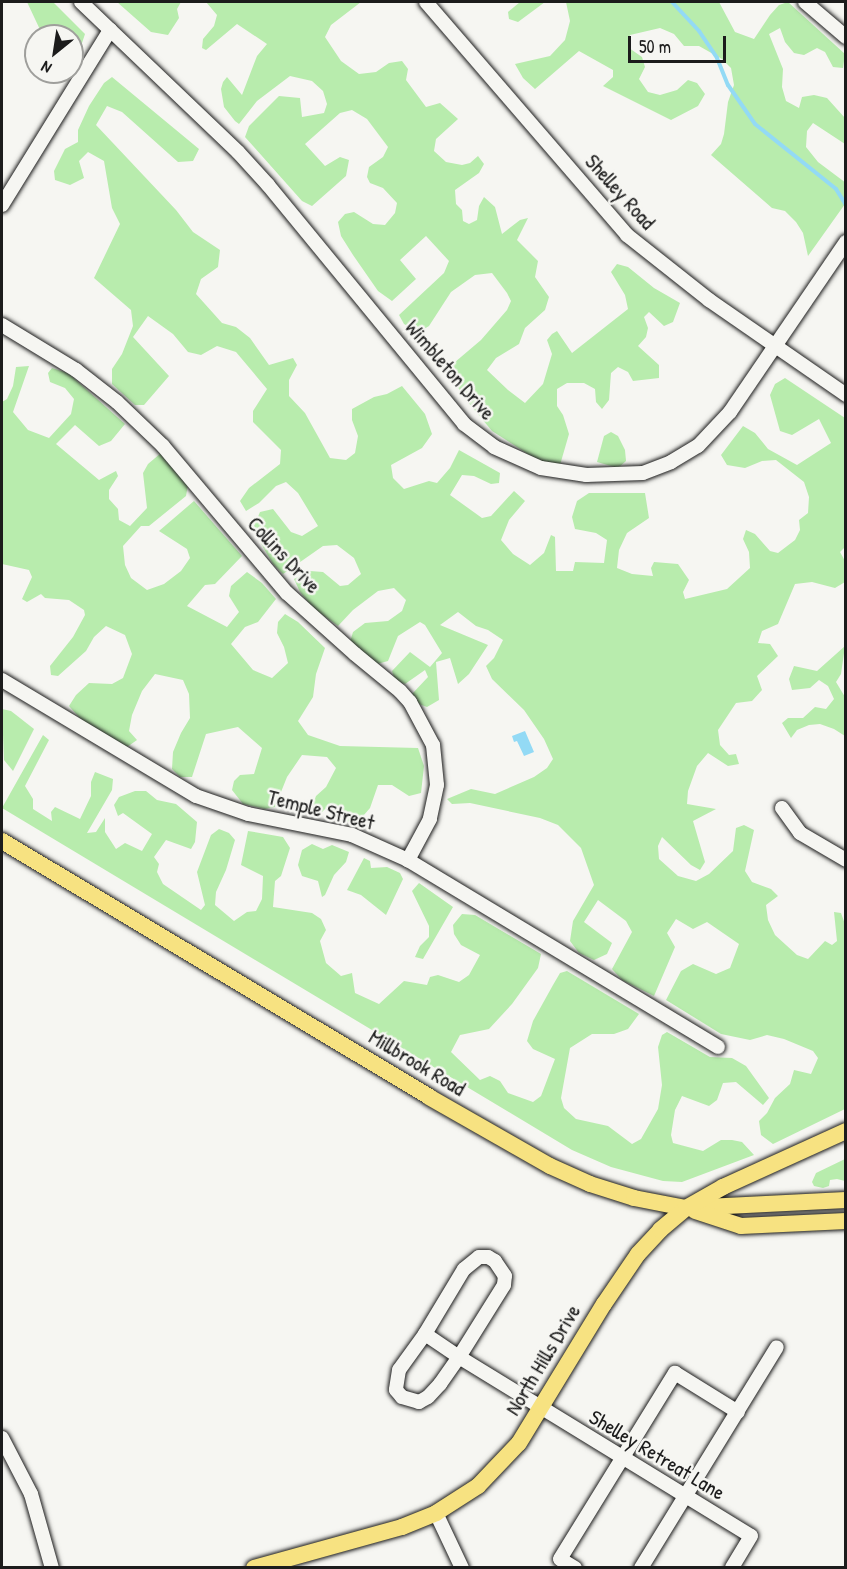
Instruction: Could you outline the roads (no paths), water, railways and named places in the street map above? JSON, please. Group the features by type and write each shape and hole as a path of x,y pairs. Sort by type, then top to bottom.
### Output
{"main road":[{"name":"Millbrook Road","path":"2,842 429,1097 550,1166 590,1184 634,1198 686,1208 846,1200"},
{"name":"North Hills Drive","path":"254,1568 373,1537 436,1513 485,1479 519,1443 627,1270 650,1240 686,1208 723,1187 846,1131"},
{"path":"686,1208 741,1226 846,1221"}],"street":[{"name":"Wimbleton Drive","path":"81,2 238,152 268,185 464,424 494,447 516,459 541,468 571,474 602,476 651,471 698,446 730,412 846,242"},
{"name":"Shelley Road","path":"426,2 619,227 648,254 775,347 846,395"},
{"path":"805,2 846,37"},
{"path":"2,205 110,30"},
{"name":"Collins Drive","path":"2,325 75,370 138,422 163,446 287,593 410,702 433,745 437,785 430,819 408,860"},
{"name":"Temple Street","path":"2,680 196,796 239,812 352,835 408,860 718,1047"},
{"path":"782,808 800,833 846,860"},
{"path":"488,1257 495,1261 505,1276 504,1285 459,1357 428,1397 419,1402 402,1397 396,1390 399,1370 472,1261 488,1257"},
{"name":"Shelley Retreat Lane","path":"425,1334 685,1498 751,1536 732,1568"},
{"path":"641,1568 777,1347"},
{"path":"575,1568 560,1559 675,1372 738,1412"},
{"path":"2,1438 39,1514 52,1568"},
{"path":"436,1513 462,1568"}],"water":[{"path":"525,731 534,752 524,756 512,736"}],"waterway":[{"path":"672,2 699,31 717,58 728,85 755,124 836,189 846,205"}]}
